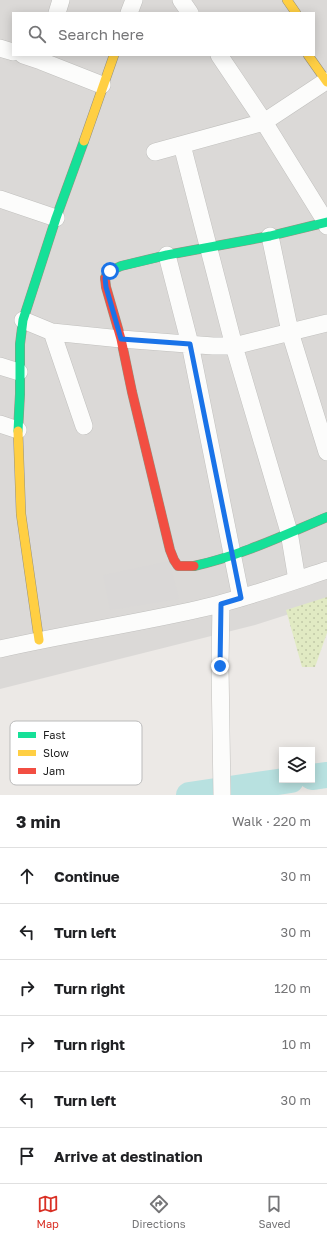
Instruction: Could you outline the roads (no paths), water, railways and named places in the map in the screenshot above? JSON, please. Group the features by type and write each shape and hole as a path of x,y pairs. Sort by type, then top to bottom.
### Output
{"street":[{"path":"57,12 61,0"},
{"path":"129,12 134,0"},
{"path":"181,0 189,12"},
{"path":"287,0 295,12"},
{"path":"0,48 12,52"},
{"path":"29,56 42,58 102,85"},
{"path":"39,640 21,514 18,430 20,344 23,320 56,218 76,164 102,85 114,56"},
{"path":"220,56 264,122 327,223 270,236 167,255 121,266 107,274 105,278 106,287 121,339 132,392 170,550 174,561 178,566 188,568 233,555 327,516"},
{"path":"309,56 323,77"},
{"path":"155,152 264,122 323,77 327,61"},
{"path":"182,145 234,346 289,532 297,580"},
{"path":"0,199 56,218"},
{"path":"270,236 290,332 327,452"},
{"path":"167,255 190,344 241,598"},
{"path":"23,320 52,332 121,339 234,346 327,323"},
{"path":"52,332 84,426"},
{"path":"0,366 19,372"},
{"path":"0,424 18,430"},
{"path":"0,649 221,604 327,570"},
{"path":"221,604 222,795"}],"waterway":[{"path":"315,777 327,775"},
{"path":"189,795 279,782"}]}
